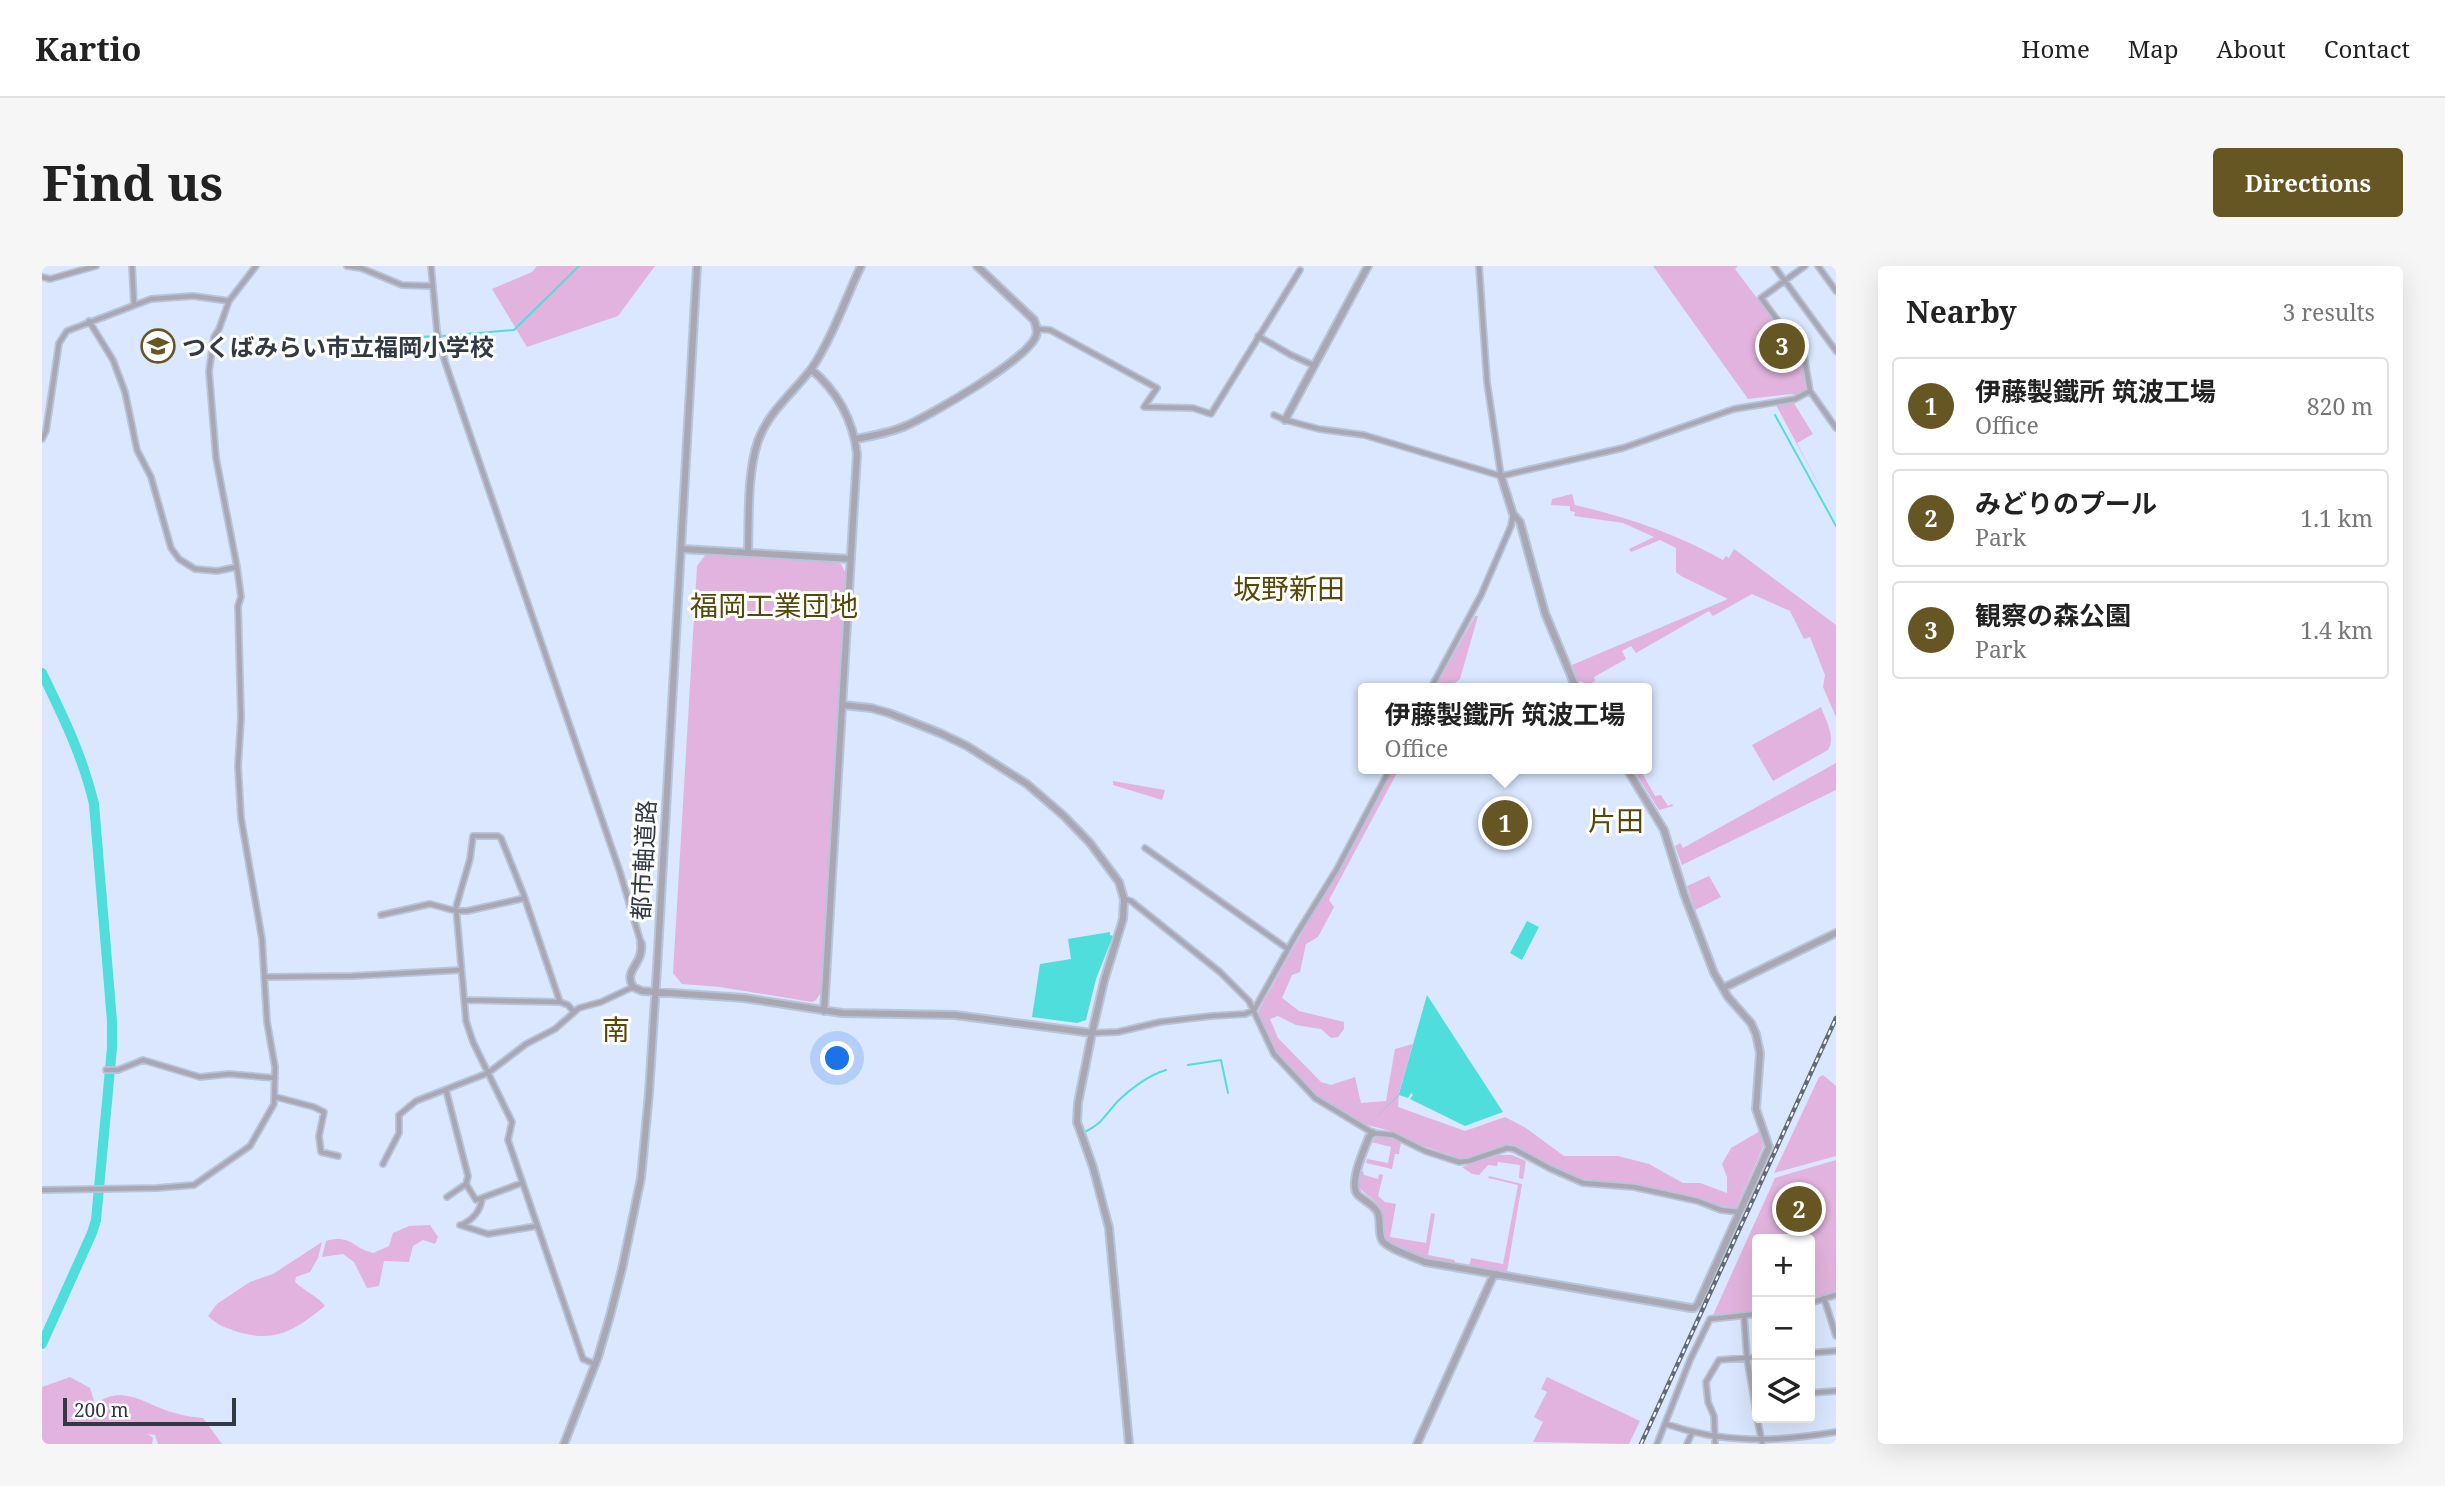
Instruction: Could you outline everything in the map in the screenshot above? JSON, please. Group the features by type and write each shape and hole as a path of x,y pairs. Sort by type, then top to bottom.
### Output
{"street":[{"path":"42,277 50,279 96,266"},
{"path":"132,266 134,304"},
{"path":"42,1190 179,1188 194,1185 250,1146 264,1125 275,1097 262,939 241,818 238,766 241,657 238,606 241,597 216,458 209,380 214,337 229,301 256,266"},
{"path":"347,266 361,268 402,285 432,286"},
{"path":"431,266 437,331 445,362 617,862 640,943 641,958 631,972 633,987"},
{"name":"都市軸道路","path":"564,1444 595,1364 622,1269 641,1178 649,1093 697,266"},
{"path":"748,553 752,466 758,442 769,420 811,369 838,320 861,266"},
{"path":"856,439 886,433 914,422 978,385 1035,339 1037,329 1030,315 977,266"},
{"path":"1285,420 1368,266"},
{"path":"1479,266 1487,382 1501,476 1513,514 1520,522 1545,613 1574,683"},
{"path":"1774,266 1836,351"},
{"path":"1805,266 1761,298 1804,356 1810,391 1836,427"},
{"path":"1818,266 1836,291"},
{"path":"1037,329 1050,330 1157,388 1144,407 1193,408 1211,414 1300,271"},
{"path":"42,439 46,431 59,343 67,331 134,304 162,297 193,296 229,301"},
{"path":"89,321 113,360 125,392 137,450 151,477 171,548 185,564 195,569 217,571 237,568"},
{"path":"1258,336 1313,365"},
{"path":"811,369 835,394 849,420 858,454 824,1010"},
{"path":"1274,415 1319,429 1364,435 1501,476 1623,448 1734,409 1795,399 1810,391"},
{"path":"1434,683 1482,595 1511,526 1513,514"},
{"path":"682,549 851,559"},
{"path":"843,705 889,713 940,733 967,746 1027,784 1090,843 1114,874 1124,899 1123,919 1092,1033 1078,1103 1077,1122 1093,1167 1109,1228 1129,1444"},
{"path":"383,1164 399,1133 399,1115 416,1101 488,1073 526,1044 555,1029 579,1008 601,1002 633,987 642,990 733,996 824,1010 955,1015 1092,1033 1118,1032 1198,1017 1245,1014 1254,1010 1337,869 1387,774"},
{"path":"1374,1133 1369,1137 1354,1181 1354,1189 1358,1196 1377,1209 1383,1242 1425,1262 1694,1308 1769,1147 1756,1109 1758,1041 1751,1023 1714,973 1684,894 1664,830 1630,774"},
{"path":"559,1002 525,898 499,836 473,836 470,859 456,911 466,1021 512,1122 508,1140 583,1359 595,1364"},
{"path":"1145,848 1288,949"},
{"path":"381,915 430,904 467,911 525,898"},
{"path":"1124,899 1131,901 1220,972 1249,1002 1274,1054 1315,1098 1374,1133 1393,1135 1426,1151 1460,1162 1507,1148 1514,1149 1583,1183 1634,1187 1698,1201 1721,1210 1739,1212"},
{"path":"1723,988 1836,933"},
{"path":"265,977 461,971"},
{"path":"466,1000 559,1002 568,1005 574,1012"},
{"path":"109,1070 143,1060 200,1077 229,1074 275,1078"},
{"path":"446,1090 468,1176 466,1184 447,1196"},
{"path":"275,1097 324,1112 319,1136 321,1152 338,1156"},
{"path":"466,1184 476,1200 522,1183"},
{"path":"482,1197 480,1207 473,1218 460,1225 488,1234 537,1226"},
{"path":"1416,1444 1494,1275"},
{"path":"1815,1301 1836,1295"},
{"path":"1824,1298 1836,1336"},
{"path":"1657,1444 1690,1360 1710,1319 1752,1315"},
{"path":"1744,1316 1747,1358 1752,1380"},
{"path":"1815,1353 1836,1351"},
{"path":"1715,1442 1714,1416 1706,1382 1719,1360 1752,1358"},
{"path":"1815,1393 1836,1391"},
{"path":"1758,1423 1762,1442"},
{"path":"1666,1424 1715,1442 1773,1442 1836,1432"},
{"path":"1687,1444 1691,1435"}],"shaded area":[{"path":"537,266 655,266 618,316 527,347 492,289 532,272"},
{"path":"1653,266 1738,266 1735,269 1802,358 1806,390 1795,395 1748,399"},
{"path":"1792,400 1813,434 1797,443 1836,517 1776,405"},
{"path":"1572,494 1575,505 1651,527 1723,560 1726,556 1729,558 1734,549 1836,625 1836,717 1823,687 1825,675 1810,637 1804,639 1790,611 1752,594 1713,616 1709,611 1636,653 1631,646 1622,651 1626,659 1594,677 1595,681 1591,683 1578,681 1572,665 1728,599 1676,572 1676,548 1660,540 1631,552 1629,549 1654,537 1623,523 1574,516 1575,512 1570,511 1570,506 1551,505 1552,499"},
{"path":"706,554 835,562 841,564 846,574 821,992 812,1002 720,987 682,984 673,973 697,566"},
{"path":"1475,616 1478,616 1460,679 1455,683 1438,683"},
{"path":"1821,707 1831,734 1828,750 1773,781 1752,745"},
{"path":"1836,763 1836,790 1682,865 1675,846 1680,843 1683,848"},
{"path":"1390,774 1396,774 1329,900 1334,907 1318,937 1306,944 1300,972 1292,975 1282,998 1299,1011 1344,1022 1344,1029 1338,1037 1331,1038 1321,1029 1296,1025 1278,1016 1270,1019 1278,1038 1321,1082 1331,1085 1355,1077 1361,1103 1386,1101 1395,1049 1413,1044 1399,1093 1398,1107 1465,1131 1505,1117 1526,1128 1564,1156 1618,1156 1649,1164 1683,1183 1700,1183 1727,1193 1727,1177 1722,1164 1731,1148 1760,1131 1763,1147 1736,1208 1636,1185 1584,1180 1510,1144 1470,1159 1458,1158 1418,1144 1395,1132 1363,1124 1317,1096 1277,1053 1258,1014"},
{"path":"1636,774 1643,774 1655,796 1661,795 1668,806 1673,806 1659,810"},
{"path":"1113,781 1165,790 1162,800 1113,785"},
{"path":"1709,876 1721,897 1695,910 1687,886"},
{"path":"1527,921 1539,927 1522,960 1510,953"},
{"path":"1110,932 1113,936 1096,979 1086,1020 1077,1023 1032,1017 1040,964 1071,959 1068,939"},
{"path":"1427,995 1503,1112 1465,1126 1410,1099 1413,1095 1411,1093 1408,1098 1399,1095 1369,1125 1399,1094"},
{"path":"1823,1075 1836,1086 1836,1156 1774,1173 1819,1077"},
{"path":"1379,1135 1401,1142 1392,1169 1366,1163 1367,1159 1388,1163 1391,1147 1371,1142"},
{"path":"1499,1155 1512,1155 1526,1161 1523,1179 1519,1178 1520,1165 1498,1162 1497,1166 1488,1165 1479,1175 1462,1167"},
{"path":"1836,1160 1836,1292 1815,1298 1815,1234 1752,1234 1752,1312 1713,1315 1775,1178"},
{"path":"1363,1171 1364,1175 1378,1179 1379,1174 1383,1175 1378,1196 1385,1202 1396,1204 1390,1237 1426,1243 1431,1213 1435,1214 1428,1255 1455,1260 1454,1263 1427,1259 1388,1241 1380,1207 1356,1182"},
{"path":"1489,1176 1522,1184 1507,1272 1469,1266 1471,1258 1503,1264 1518,1185 1488,1178"},
{"path":"430,1225 438,1237 435,1244 423,1240 413,1246 409,1262 384,1261 379,1286 367,1288 354,1262 343,1254 322,1257 326,1241 346,1240 373,1253 389,1246 393,1233 409,1226"},
{"path":"322,1242 318,1258 310,1272 296,1277 295,1282 325,1306 304,1322 285,1332 263,1336 238,1332 218,1324 208,1316 217,1304 250,1282 273,1274"},
{"path":"70,1377 90,1388 95,1404 106,1398 126,1396 178,1414 203,1418 222,1444 158,1444 155,1435 148,1434 153,1438 152,1444 42,1444 42,1387"},
{"path":"1547,1377 1640,1421 1629,1444 1533,1442 1543,1422 1534,1417 1547,1392 1541,1389"}],"waterway":[{"path":"442,336 514,330 579,266"},
{"path":"397,339 434,336"},
{"path":"1775,415 1836,526"},
{"path":"42,673 78,753 94,804 112,1021 112,1048 96,1220 42,1344"},
{"path":"1188,1065 1221,1060 1228,1093"},
{"path":"1085,1132 1100,1122 1134,1087 1166,1070"}],"railway":[{"path":"1641,1444 1836,1018"}],"place":[{"name":"つくばみらい市立福岡小学校","path":"158,346"},
{"name":"観察の森公園","path":"1782,346"},
{"name":"伊藤製鐵所 筑波工場","path":"1505,823"},
{"name":"みどりのプール","path":"1799,1209"}],"district":[{"name":"坂野新田","path":"1289,588"},
{"name":"福岡工業団地","path":"774,605"},
{"name":"片田","path":"1616,820"},
{"name":"南","path":"616,1029"}]}
